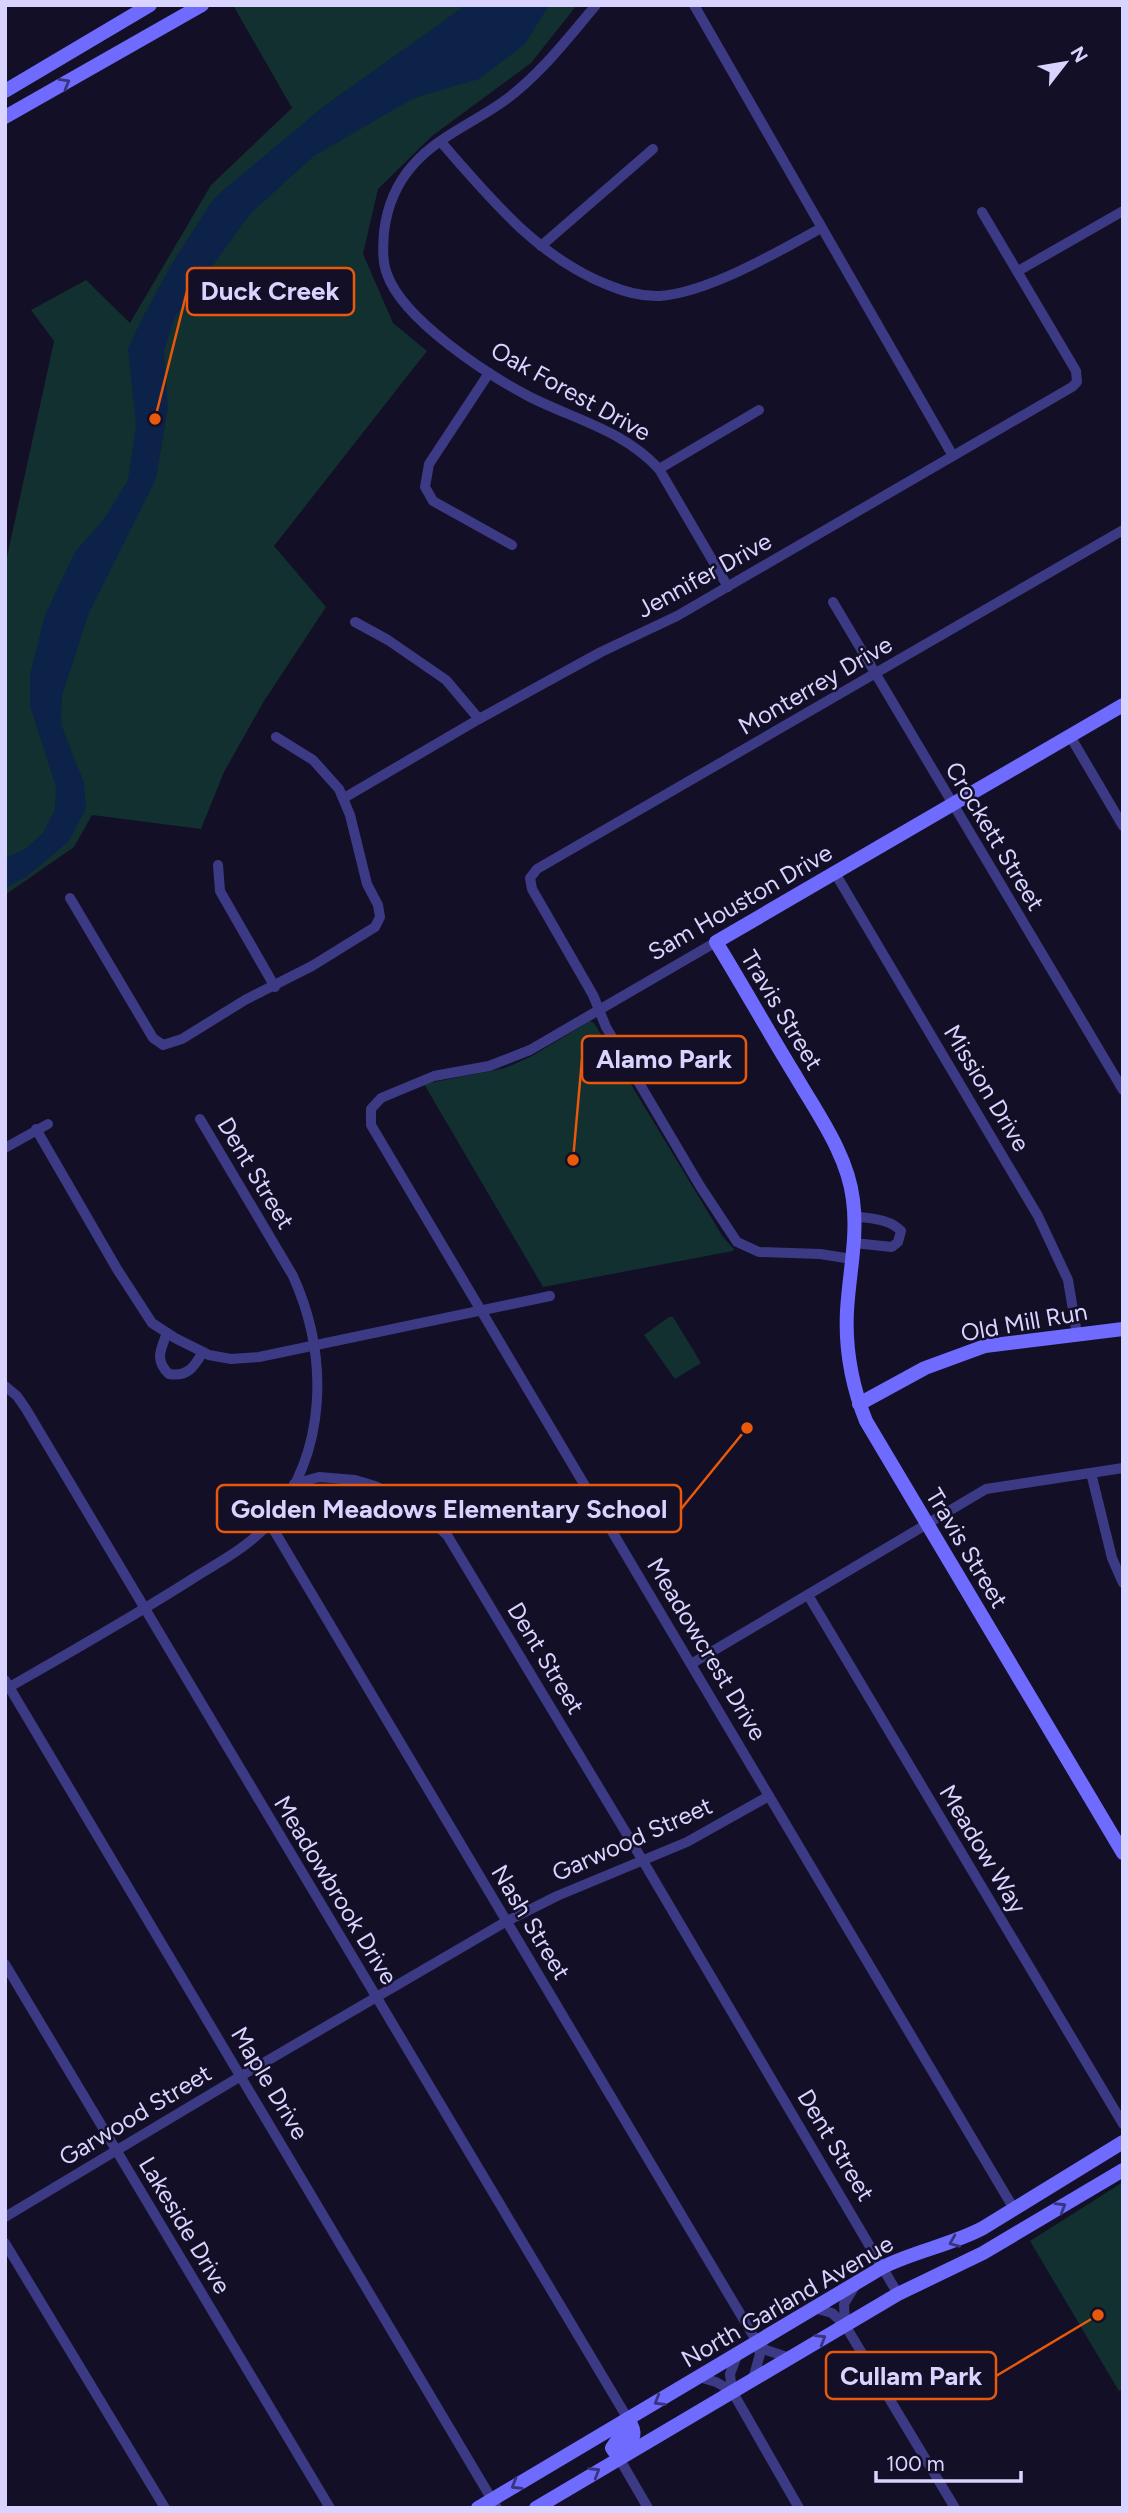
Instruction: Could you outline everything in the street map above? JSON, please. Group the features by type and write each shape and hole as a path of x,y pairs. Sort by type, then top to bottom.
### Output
{"main road":[{"path":"5,91 150,5"},
{"path":"5,117 202,5"},
{"name":"Sam Houston Drive","path":"716,942 1123,705"},
{"name":"Travis Street","path":"716,942 829,1134 846,1169 853,1198 855,1243 847,1314 849,1362 859,1404 873,1434 926,1525 1123,1853"},
{"name":"Old Mill Run","path":"859,1404 925,1368 985,1346 1123,1329"},
{"name":"North Garland Avenue","path":"478,2508 495,2503 577,2449 883,2267 962,2239 1123,2142"},
{"name":"North Garland Avenue","path":"536,2508 898,2294 983,2253 1123,2170"},
{"path":"1014,2209 1021,2231"},
{"path":"619,2458 612,2448 625,2429 628,2419 643,2430 668,2429"},
{"path":"577,2449 601,2449 619,2458"}],"street":[{"name":"Oak Forest Drive","path":"596,5 523,86 441,142 412,166 394,191 385,222 384,267 393,287 407,307 454,348 489,373 531,397 628,441 659,469 728,587"},
{"path":"694,5 953,456"},
{"path":"441,142 512,222 541,246 587,277 633,294 660,296 708,282 764,259 821,228"},
{"path":"541,246 653,149"},
{"path":"982,212 1018,271 1123,211"},
{"name":"Jennifer Drive","path":"344,799 479,719 610,648 677,616 1072,387 1077,379 1076,371 1018,271"},
{"path":"489,373 429,464 425,487 433,501 512,545"},
{"path":"659,469 759,410"},
{"name":"Monterrey Drive","path":"598,1011 593,995 532,889 530,878 537,869 1123,530"},
{"name":"Crockett Street","path":"833,603 1123,1090"},
{"path":"355,622 388,640 446,680 479,719"},
{"path":"1070,736 1123,826"},
{"path":"70,898 153,1038 163,1045 182,1039 245,1000 275,987 375,927 380,917 377,905 361,865 339,789 313,760 276,737"},
{"path":"218,865 220,891 275,987"},
{"name":"Mission Drive","path":"835,873 1038,1216 1068,1280 1077,1334"},
{"name":"Sam Houston Drive","path":"371,1109 381,1098 394,1091 434,1076 489,1066 530,1051 716,942"},
{"path":"598,1011 700,1186 737,1242 759,1252 820,1254 852,1259"},
{"name":"Meadowcrest Drive","path":"371,1109 370,1125 382,1147 1014,2209"},
{"name":"Dent Street","path":"200,1119 293,1276 304,1300 314,1346 318,1406 309,1448 294,1484"},
{"path":"5,1148 48,1124"},
{"path":"36,1129 117,1269 152,1323 203,1352 231,1359 259,1357 550,1296"},
{"path":"854,1216 885,1221 896,1225 901,1231 898,1242 892,1247 855,1243"},
{"path":"167,1333 159,1360 169,1374 188,1372 203,1352"},
{"name":"Meadowbrook Drive","path":"5,1386 17,1396 26,1409 628,2419"},
{"path":"691,1664 986,1489 1123,1468"},
{"path":"1091,1472 1112,1558 1123,1583"},
{"name":"Dent Street","path":"294,1484 319,1476 355,1480 375,1486 413,1504 447,1535 898,2294"},
{"path":"7,1685 144,1609 245,1545 269,1522 294,1484"},
{"name":"Nash Street","path":"269,1522 757,2342"},
{"name":"Meadow Way","path":"808,1595 1123,2124"},
{"name":"Maple Drive","path":"7,1685 495,2503"},
{"name":"Garwood Street","path":"5,2217 507,1921 556,1896 687,1842 769,1796"},
{"name":"Lakeside Drive","path":"5,1964 330,2508"},
{"path":"5,2243 165,2508"},
{"path":"845,2325 844,2304 857,2283"},
{"path":"814,2308 832,2313 845,2325 955,2508"},
{"path":"757,2342 766,2350 790,2358"},
{"path":"753,2379 760,2354 757,2342"},
{"path":"738,2353 730,2374 732,2391 799,2508"},
{"path":"699,2377 732,2391"},
{"path":"619,2458 648,2508"}],"green space":[{"path":"233,5 577,5 531,63 432,136 378,189 363,254 393,323 427,351 274,546 326,607 264,701 224,772 201,829 92,815 74,847 5,895 5,566 54,341 31,310 86,280 130,323 211,185 292,108"},
{"path":"590,1021 594,1023 733,1251 543,1287 424,1084 505,1068 532,1056"},
{"path":"669,1317 673,1317 701,1363 675,1379 644,1335"},
{"path":"1123,2182 1123,2389 1119,2391 1030,2241"}],"water":[{"path":"466,5 549,5 525,44 479,79 414,98 314,156 251,213 175,317 164,351 168,407 156,479 89,613 62,695 61,724 84,783 86,809 68,842 26,877 5,888 5,858 25,849 43,833 55,809 56,787 30,706 30,675 45,615 75,552 104,519 128,480 136,426 128,348 144,315 173,262 214,198 324,106"}],"place":[{"name":"Duck Creek","path":"155,419"},
{"name":"Alamo Park","path":"573,1160"},
{"name":"Golden Meadows Elementary School","path":"747,1428"},
{"name":"Cullam Park","path":"1098,2315"}]}
